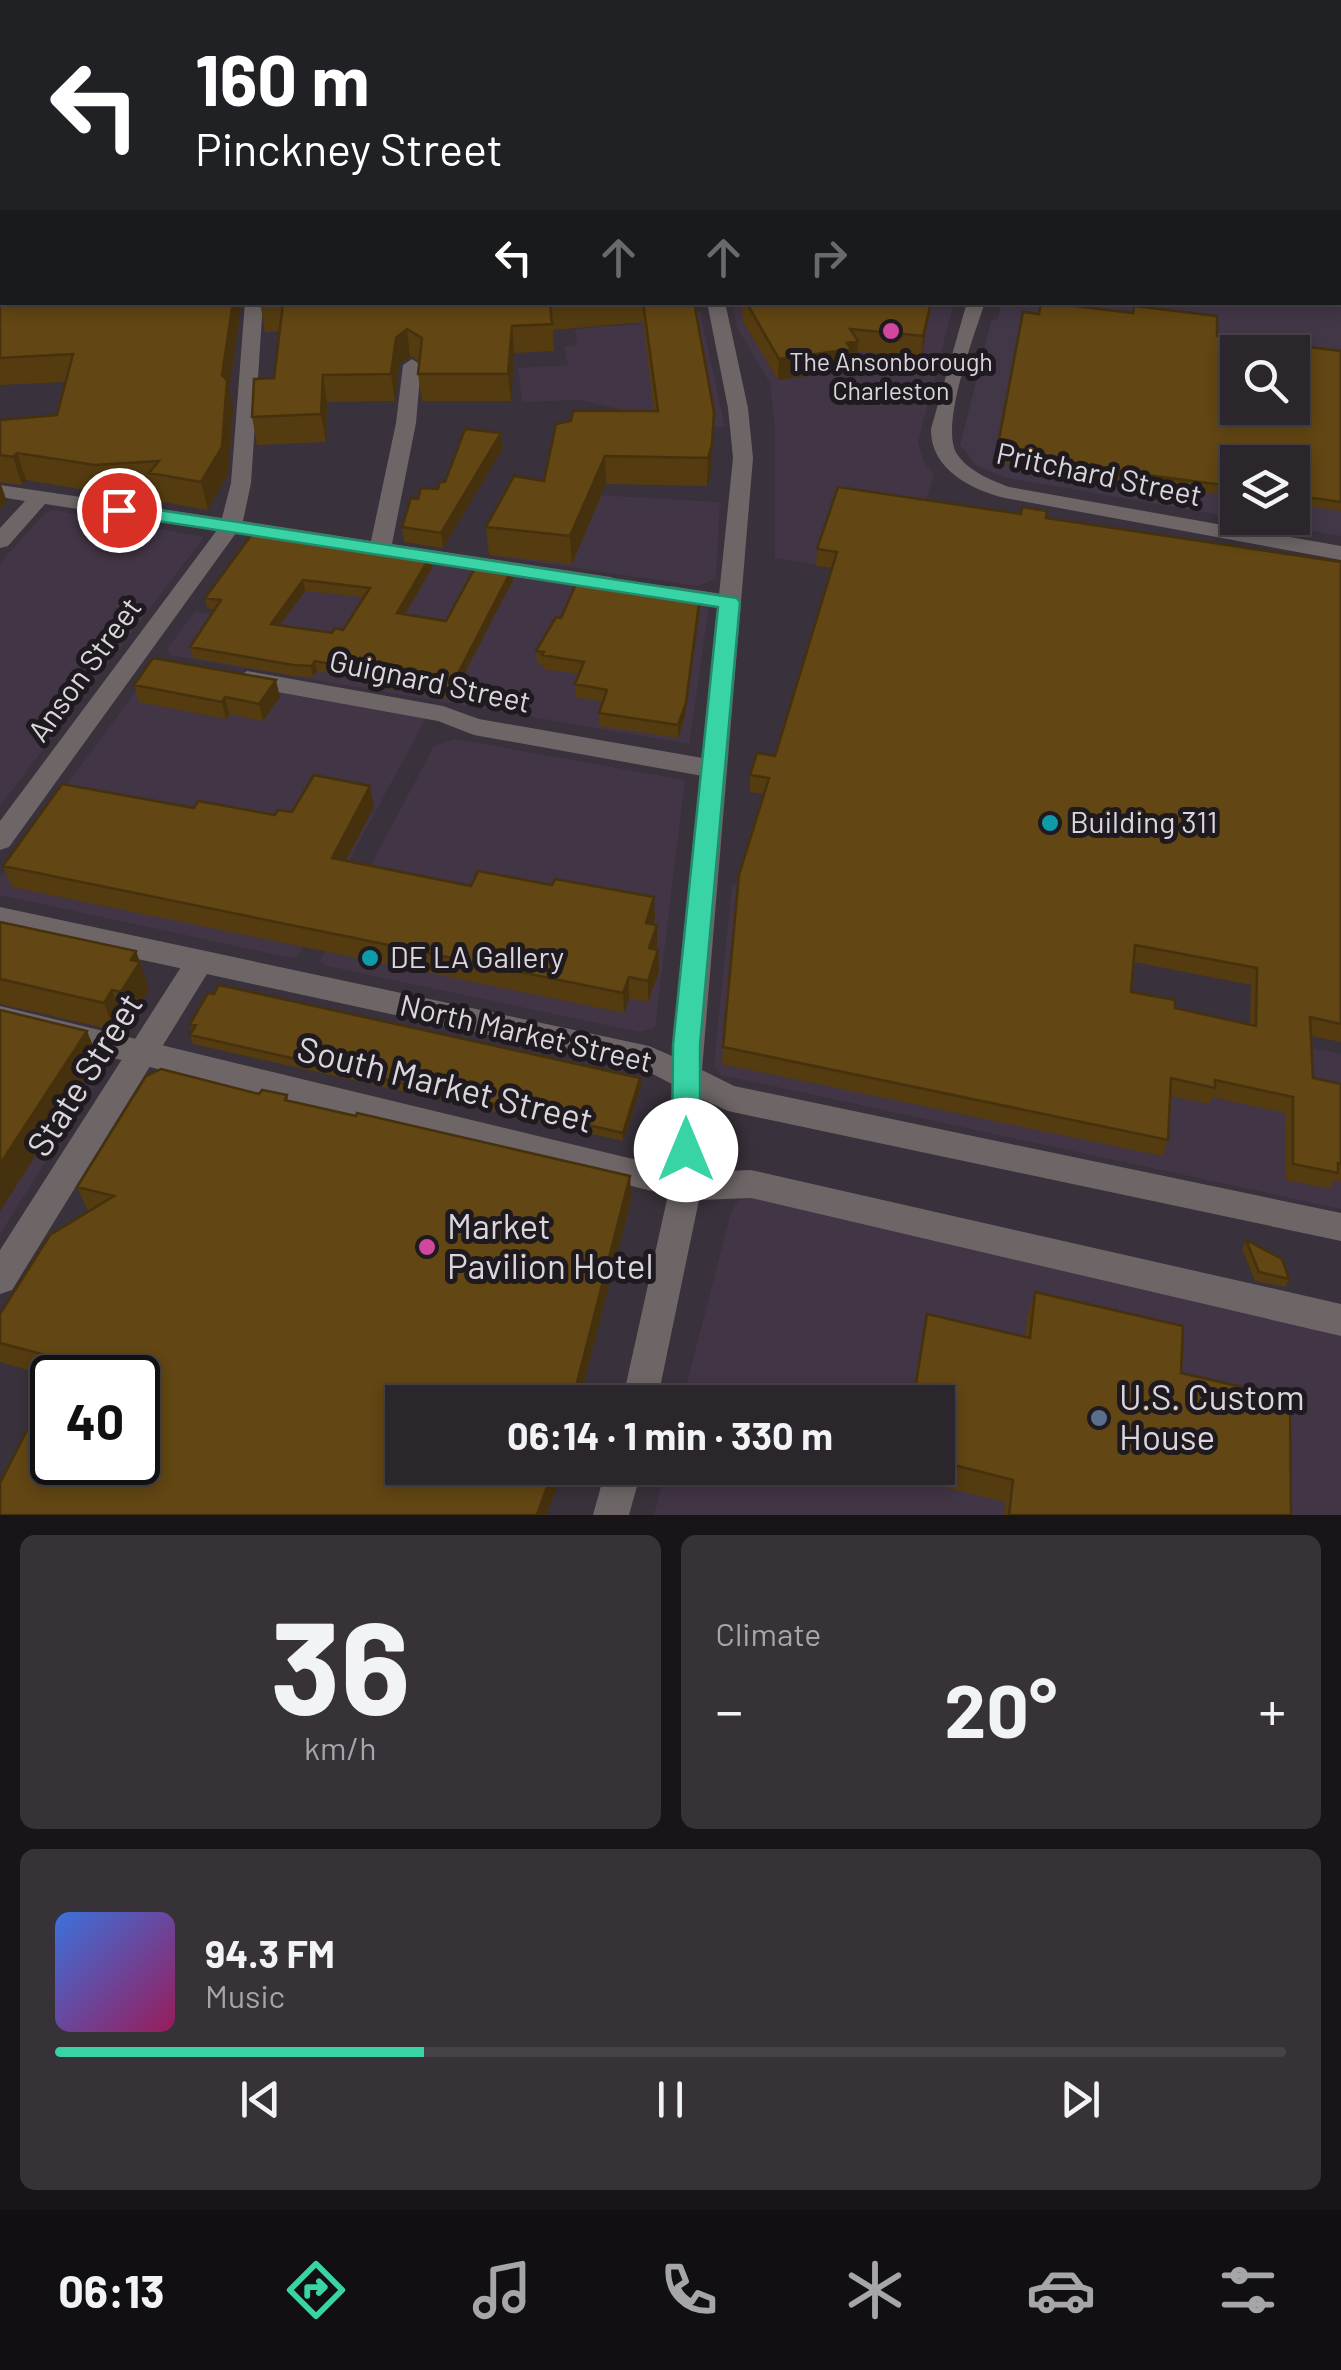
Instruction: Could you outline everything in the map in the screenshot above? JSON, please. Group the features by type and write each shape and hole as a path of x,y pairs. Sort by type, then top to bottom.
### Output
{"street":[{"name":"Anson Street","path":"0,840 232,526 241,483 254,305"},
{"path":"643,1385 686,1186 686,1077 743,458 738,408 717,305"},
{"name":"Pritchard Street","path":"975,305 941,431 948,457 965,473 1005,492 1341,553"},
{"path":"380,549 406,423 412,366"},
{"path":"0,491 729,602"},
{"path":"0,541 40,497"},
{"path":"134,659 162,664"},
{"name":"Guignard Street","path":"216,674 443,714 474,727 714,769"},
{"name":"North Market Street","path":"0,918 648,1058 728,1098 1341,1227"},
{"name":"State Street","path":"0,1278 200,961"},
{"name":"South Market Street","path":"0,1018 686,1186 751,1184 1341,1320"},
{"path":"610,1515 619,1485"}],"shaded area":[{"path":"733,305 953,305 918,442 924,462 934,474 902,578 775,558 775,431 770,383 737,328"},
{"path":"1001,305 1341,305 1341,536 1310,531 1310,445 1220,445 1220,515 1003,477 977,466 960,445 991,321 998,318"},
{"path":"700,311 725,427 697,428 581,400 522,402 518,368 568,365 564,347 577,345 575,329 638,324 638,317"},
{"path":"526,491 720,502 716,578 698,586 494,556"},
{"path":"53,510 204,537 0,806 0,563 44,514"},
{"path":"254,537 705,605 709,608 689,744 169,655 168,648 195,611 274,626 289,604 211,589 247,540"},
{"path":"152,669 426,718 298,956 291,958 0,895 0,876"},
{"path":"455,739 685,780 655,1028 639,1032 327,966 320,961 434,746"},
{"path":"732,884 1086,948 1082,996 1341,1054 1341,1209 721,1075 714,1065"},
{"path":"0,1026 106,1052 108,1063 0,1234"},
{"path":"749,1197 1341,1329 1341,1515 654,1515 662,1485 955,1485 955,1385 686,1385 731,1212 738,1201"}],"building":[{"path":"0,305 233,305 222,375 227,380 222,447 201,482 149,473 159,461 95,465 17,453 13,457 0,455 0,420 57,415 73,354 0,358"},
{"path":"283,305 550,305 552,324 512,326 508,374 418,374 422,338 407,329 396,338 391,374 323,375 321,414 252,417 254,379 274,378"},
{"path":"643,305 695,305 714,412 708,458 605,456 570,536 486,527 514,476 544,481 556,424 571,421 573,411 658,411"},
{"path":"748,305 930,305 923,336 850,329 858,341 847,343 851,349 779,359"},
{"path":"1040,305 1133,313 1134,306 1217,316 1220,425 1310,425 1310,347 1341,351 1341,502 1310,498 1310,445 1220,445 1220,485 996,455 1023,312 1039,314"},
{"path":"465,429 501,433 441,533 402,527 411,498 418,499 421,488 438,489 440,482 445,482"},
{"path":"838,487 1021,514 1022,507 1047,511 1046,518 1341,562 1341,1024 1310,1017 1313,1078 1341,1084 1338,1173 1293,1164 1293,1097 1215,1080 1215,1088 1171,1078 1168,1140 723,1047 739,875 769,778 750,775 757,753 775,756 837,552 817,549","holes":["1135,945 1257,968 1256,1026 1175,1008 1175,1000 1131,992"]},
{"path":"255,530 430,557 397,613 446,621 477,564 512,569 450,689 362,674 364,670 315,661 311,666 293,665 190,647 221,600 205,598","holes":["303,580 370,588 343,630 335,628 332,633 271,624"]},
{"path":"579,577 700,596 686,703 678,725 599,713 607,690 575,684 584,662 536,651 556,617 561,618"},
{"path":"153,658 276,680 259,704 225,697 222,702 134,685"},
{"path":"314,775 370,786 332,858 471,886 478,871 552,885 555,879 654,897 646,923 657,925 649,948 658,950 648,981 629,977 623,993 3,866 62,784 194,808 198,801 275,815 278,810 292,812"},
{"path":"0,922 136,951 131,960 140,962 121,992 112,990 104,1003 0,979"},
{"path":"219,985 640,1078 623,1133 190,1035 196,1025 190,1024 208,993 214,994"},
{"path":"0,1010 87,1031 0,1164"},
{"path":"161,1069 259,1094 262,1090 287,1095 285,1100 630,1176 576,1385 385,1385 385,1485 548,1485 537,1515 0,1515 0,1483 30,1425 30,1485 160,1485 160,1355 45,1355 0,1343 0,1314 50,1235 114,1196 77,1187 146,1076"},
{"path":"1246,1240 1282,1259 1289,1279 1259,1272"},
{"name":"U.S. Custom House","path":"1035,1292 1183,1326 1181,1373 1290,1398 1291,1515 1009,1515 1013,1480 955,1465 955,1385 916,1385 927,1314 1030,1338"}],"place":[{"name":"The Ansonborough Charleston","path":"891,331"},
{"name":"Building 311","path":"1050,823"},
{"name":"DE LA Gallery","path":"370,958"},
{"name":"Market Pavilion Hotel","path":"427,1247"},
{"name":"U.S. Custom House","path":"1099,1418"}],"route":[{"path":"119,510 729,602 686,1045 686,1150"}]}
